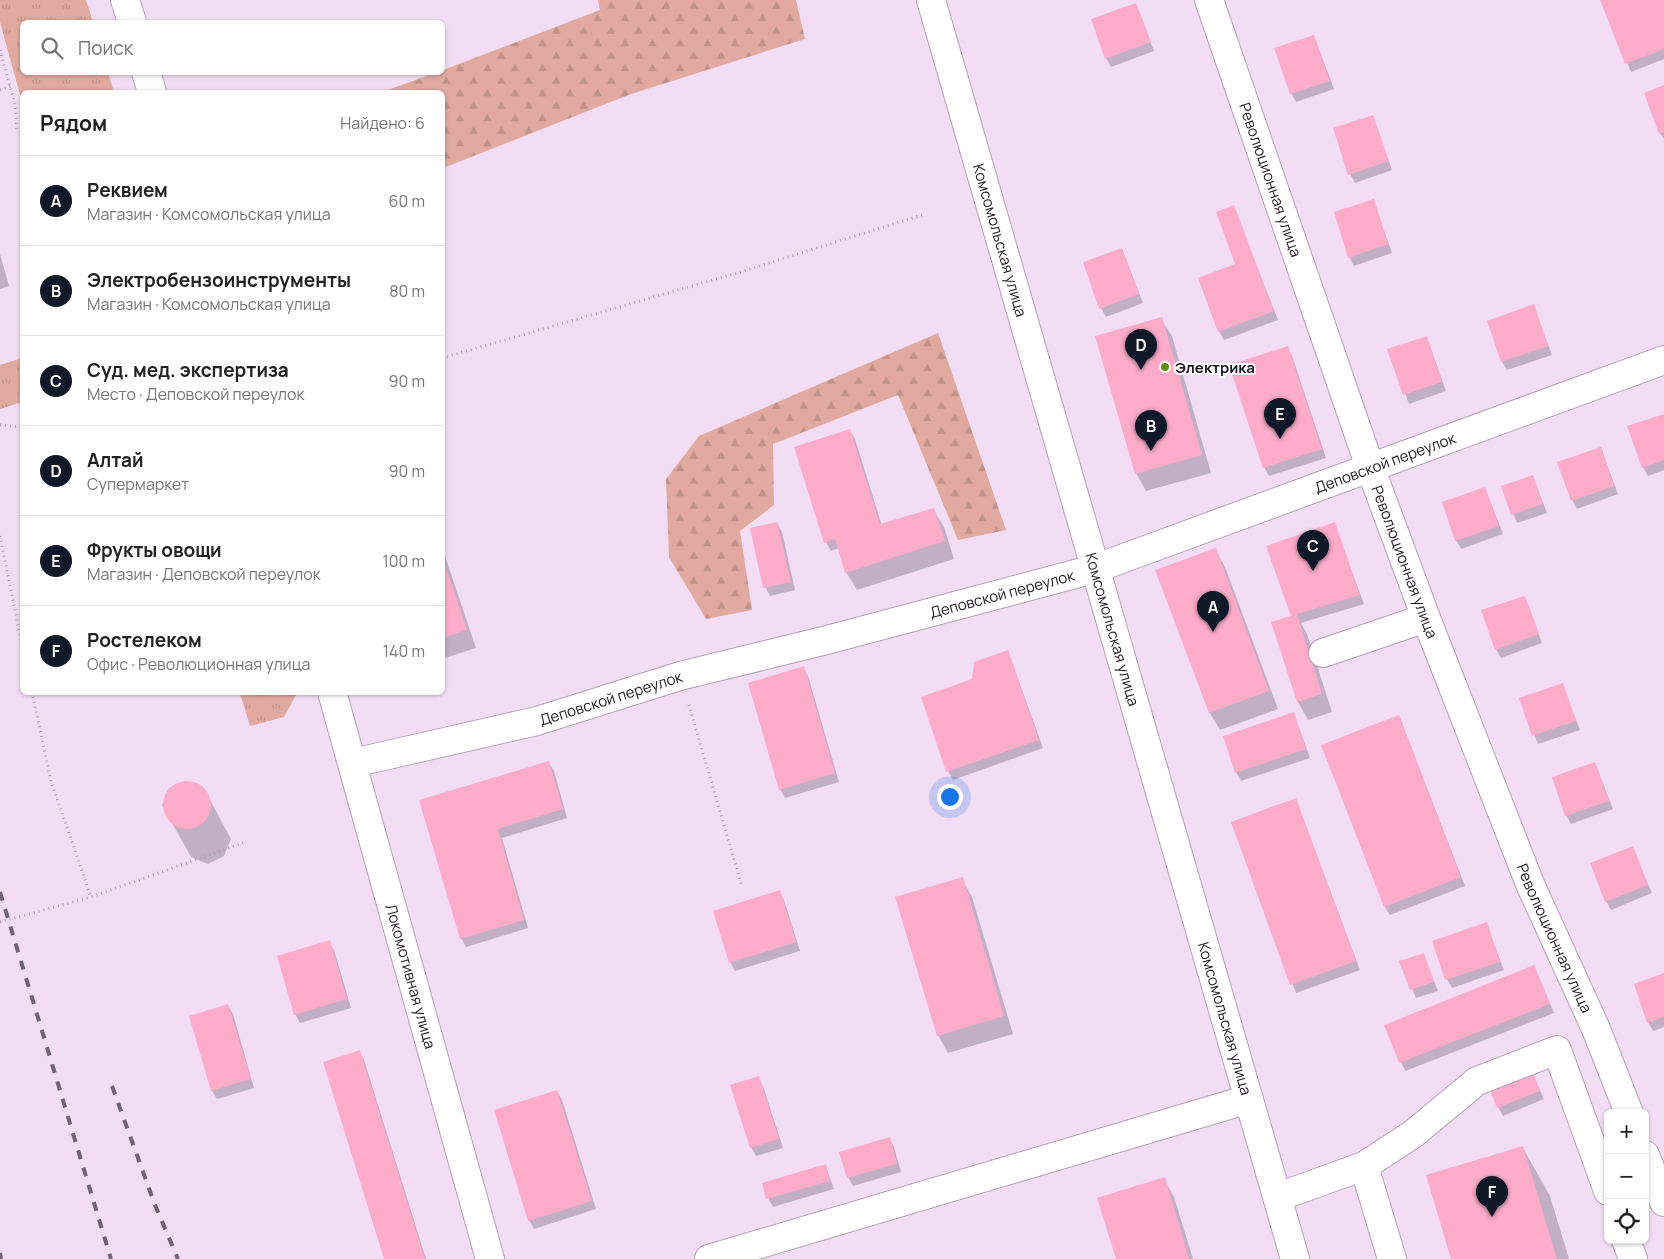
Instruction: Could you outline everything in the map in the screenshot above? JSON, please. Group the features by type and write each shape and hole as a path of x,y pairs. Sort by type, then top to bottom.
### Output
{"street":[{"path":"125,0 131,20"},
{"name":"Комсомольская улица","path":"931,0 1295,1259"},
{"name":"Революционная улица","path":"1209,0 1370,467 1426,618 1530,884 1596,1030 1626,1109"},
{"path":"147,75 151,90"},
{"name":"Деповской переулок","path":"353,763 537,721 680,676 823,641 1094,569 1664,360"},
{"path":"1324,653 1426,618"},
{"name":"Локомотивная улица","path":"333,695 490,1259"},
{"path":"1278,1198 1364,1166 1413,1134 1477,1081 1557,1050 1604,1180"},
{"path":"709,1259 1249,1099"},
{"path":"1649,1165 1664,1202"},
{"path":"1364,1166 1392,1259"},
{"path":"1627,1244 1632,1259"}],"path":[{"path":"0,50 15,104 17,130"},
{"path":"0,90 10,86"},
{"path":"445,357 728,275 922,214"},
{"path":"0,425 20,427"},
{"path":"0,536 20,635"},
{"path":"680,676 742,887"},
{"path":"33,695 51,781 91,897"},
{"path":"0,922 91,897 243,843"}],"green space":[{"path":"0,0 86,0 92,20 20,20 20,75 109,75 113,90 20,90 20,95 0,22"},
{"path":"598,0 796,0 805,39 631,94 445,167 445,90 388,90 429,75 445,75 445,69 600,10"},
{"path":"938,333 1006,530 958,540 898,395 773,444 774,505 740,531 752,610 706,619 669,557 666,479 699,436"},
{"path":"20,359 20,403 0,409 0,365"},
{"path":"241,695 296,695 284,717 250,726"}],"building":[{"path":"1600,0 1664,0 1664,49 1625,64"},
{"path":"1136,3 1151,42 1105,59 1091,19"},
{"path":"1314,35 1330,81 1290,94 1274,48"},
{"path":"1664,85 1664,132 1659,134 1644,93"},
{"path":"1373,115 1389,161 1348,175 1333,128"},
{"path":"1374,199 1388,244 1348,258 1334,212"},
{"path":"1234,205 1274,311 1218,332 1198,278 1235,264 1216,212"},
{"path":"1122,248 1139,294 1099,309 1083,262"},
{"path":"1534,304 1548,346 1501,362 1487,321"},
{"path":"1162,317 1202,455 1135,474 1095,336"},
{"path":"1427,336 1442,382 1403,395 1387,349"},
{"path":"1288,346 1322,449 1263,468 1229,365"},
{"path":"1664,414 1664,460 1642,468 1627,426"},
{"path":"850,429 880,524 934,508 945,541 845,573 835,539 824,543 794,447"},
{"path":"1601,447 1614,486 1571,501 1557,462"},
{"path":"1533,475 1543,504 1511,515 1501,486"},
{"path":"1485,487 1499,526 1455,541 1442,502"},
{"path":"777,522 791,582 763,588 750,528"},
{"path":"1335,522 1360,595 1297,614 1322,694 1297,702 1271,622 1291,616 1266,546"},
{"path":"1216,548 1269,691 1209,713 1155,570"},
{"path":"445,565 467,630 445,637"},
{"path":"1525,596 1539,634 1495,650 1481,610"},
{"path":"1008,650 1039,740 946,772 921,697 972,679 974,662"},
{"path":"804,666 835,773 779,790 748,683"},
{"path":"1563,683 1576,721 1532,736 1519,698"},
{"path":"1294,712 1306,749 1235,773 1223,736"},
{"path":"1399,715 1461,877 1384,907 1321,745"},
{"path":"549,761 563,809 498,829 524,920 460,939 419,800"},
{"path":"1595,762 1609,801 1565,816 1552,777"},
{"path":"187,781 196,783 204,788 209,796 211,805 209,814 204,822 196,827 187,829 178,827 170,822 165,814 163,805 165,796 170,788 178,783"},
{"path":"1296,798 1356,961 1290,985 1231,822"},
{"path":"1633,846 1648,885 1605,902 1590,863"},
{"path":"963,877 1004,1016 937,1036 895,897"},
{"path":"780,890 796,942 729,963 713,911"},
{"path":"1487,922 1500,962 1445,980 1432,941"},
{"path":"330,940 347,999 294,1015 277,956"},
{"path":"1424,953 1434,982 1410,990 1399,961"},
{"path":"1534,965 1550,1004 1399,1063 1384,1025"},
{"path":"1664,973 1664,1017 1647,1023 1634,984"},
{"path":"228,1004 251,1079 211,1091 189,1016"},
{"path":"360,1050 425,1259 384,1259 323,1062"},
{"path":"1531,1067 1540,1091 1497,1108 1488,1085"},
{"path":"759,1076 779,1139 750,1148 730,1085"},
{"path":"557,1090 592,1201 528,1221 494,1110"},
{"path":"890,1137 897,1164 847,1178 839,1152"},
{"path":"1523,1146 1557,1259 1451,1259 1426,1175"},
{"path":"826,1164 830,1181 766,1199 762,1183"},
{"path":"1165,1177 1189,1259 1116,1259 1097,1198"}],"railway":[{"path":"0,892 111,1259"},
{"path":"112,1086 155,1205 178,1259"},
{"path":"0,1253 1,1259"}],"place":[{"name":"Электрика","path":"1165,367"},
{"name":"Алтай","path":"1141,370"},
{"name":"Фрукты овощи","path":"1280,439"},
{"name":"Электробензоинструменты","path":"1151,451"},
{"name":"Суд. мед. экспертиза","path":"1313,571"},
{"name":"Реквием","path":"1213,632"},
{"name":"Ростелеком","path":"1492,1217"}]}
